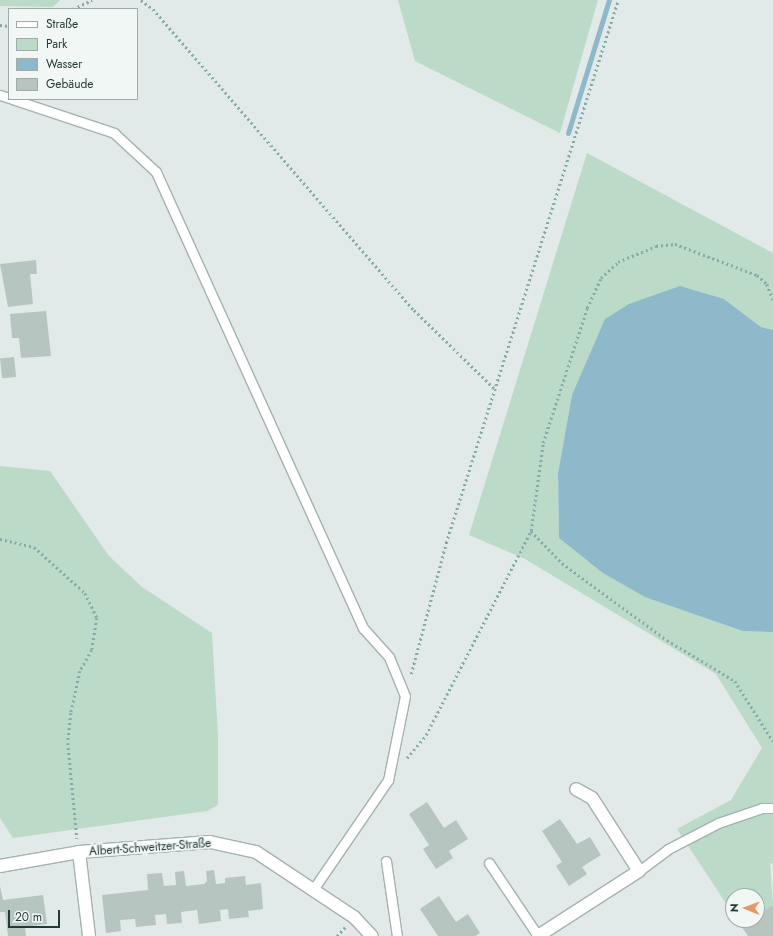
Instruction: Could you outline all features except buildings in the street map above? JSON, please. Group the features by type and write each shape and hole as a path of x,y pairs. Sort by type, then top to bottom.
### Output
{"street":[{"path":"538,936 639,871 592,798 576,789"},
{"name":"Albert-Schweitzer-Straße","path":"0,866 79,852 210,842 256,852 314,888 354,917 372,936"},
{"path":"79,852 89,936"}],"lane":[{"path":"15,100 114,133 156,172 363,628 389,657 405,696 388,780 314,888"},
{"path":"639,871 668,848 718,823 762,808 773,808"},
{"path":"386,861 396,936"},
{"path":"489,863 538,936"}],"path":[{"path":"75,8 92,0"},
{"path":"141,0 158,15 414,310 494,388"},
{"path":"405,696 446,543 618,0"},
{"path":"388,780 426,735 531,531 543,443 587,308 601,278 618,262 656,246 675,244 757,275 767,284 773,300"},
{"path":"531,531 562,563 667,640 735,681 773,741"},
{"path":"0,539 34,547 85,593 97,618 92,650 78,678 68,743 79,852"}],"green space":[{"path":"0,0 60,0 53,7 0,6"},
{"path":"398,0 598,0 560,133 415,61"},
{"path":"587,153 773,253 773,330 761,327 724,299 572,395 558,473 559,538 743,631 773,632 773,863 770,864 773,905 765,910 765,888 725,888 725,902 677,829 731,800 762,748 716,674 525,559 469,535"},
{"path":"0,466 50,471 109,556 142,587 212,633 218,736 218,805 207,811 13,838 0,818"}],"water":[{"path":"680,286 724,299 761,327 773,330 773,632 743,631 645,597 603,573 559,538 558,473 572,395 605,319 629,304"}],"waterway":[{"path":"568,133 609,0"}]}
